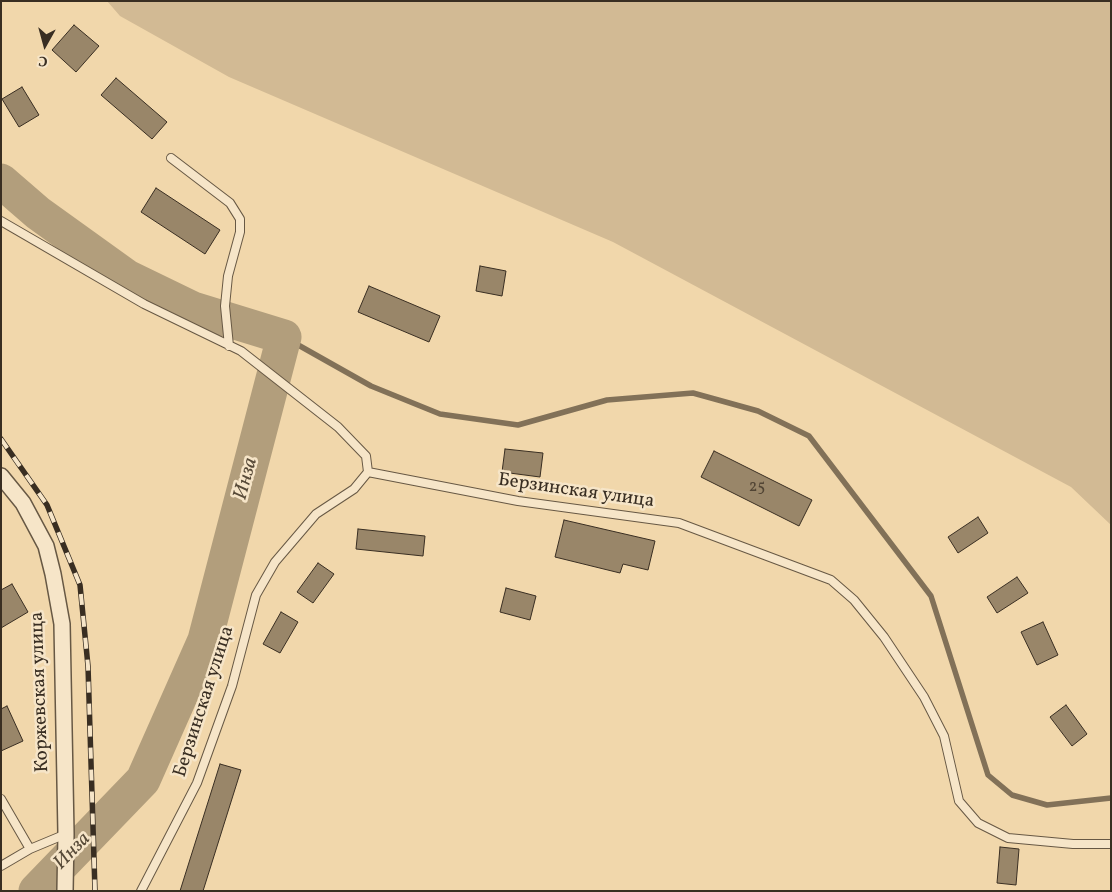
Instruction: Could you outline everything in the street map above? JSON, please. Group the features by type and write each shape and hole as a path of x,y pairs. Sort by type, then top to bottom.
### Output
{"street":[{"name":"Коржевская улица","path":"1,476 23,503 46,546 62,624 66,834 65,891"}],"lane":[{"path":"171,158 230,203 240,218 240,232 228,276 225,306 229,346"},
{"path":"1,221 144,304 240,351 338,427 366,456 368,472"},
{"name":"Берзинская улица","path":"141,891 197,783 232,686 256,595 275,562 316,514 354,489 368,472 518,501 680,523 831,580 854,600 884,637 924,697 944,736 958,801 978,824 1008,838 1073,844 1111,844"},
{"path":"1,799 30,849"},
{"path":"1,866 30,849 66,834"}],"shaded area":[{"path":"107,1 1111,1 1111,525 1071,487 613,242 229,77 120,16"}],"building":[{"path":"74,25 99,46 76,72 52,50"},
{"path":"116,78 167,122 152,139 101,95"},
{"path":"22,87 39,115 19,127 2,99"},
{"path":"156,188 220,230 205,254 141,212"},
{"path":"480,266 506,271 502,296 476,291"},
{"path":"369,286 440,316 429,342 358,312"},
{"path":"505,449 543,453 540,477 502,472"},
{"path":"714,451 812,500 799,526 701,477"},
{"path":"978,517 988,533 958,553 948,537"},
{"path":"564,520 655,541 648,570 623,564 620,573 555,557"},
{"path":"358,529 425,536 423,556 356,549"},
{"path":"318,563 334,574 313,603 297,592"},
{"path":"1017,577 1028,593 997,613 987,597"},
{"path":"12,584 28,612 1,628 1,590"},
{"path":"506,588 536,596 530,620 500,612"},
{"path":"281,612 298,622 280,653 263,644"},
{"path":"1043,622 1058,655 1037,665 1021,632"},
{"path":"1066,705 1087,734 1072,746 1050,717"},
{"path":"7,706 23,741 1,751 1,709"},
{"path":"220,764 241,770 203,891 180,891"},
{"path":"1000,847 1019,849 1016,885 997,883"}],"waterway":[{"name":"Инза","path":"1,181 38,213 127,277 193,309 284,337 205,640 143,780 36,891"},
{"path":"284,337 371,386 440,414 518,425 607,400 693,393 758,411 809,436 931,596 988,775 1012,795 1047,805 1111,798"}],"railway":[{"path":"1,439 47,505 80,585 88,666 95,891"}]}
